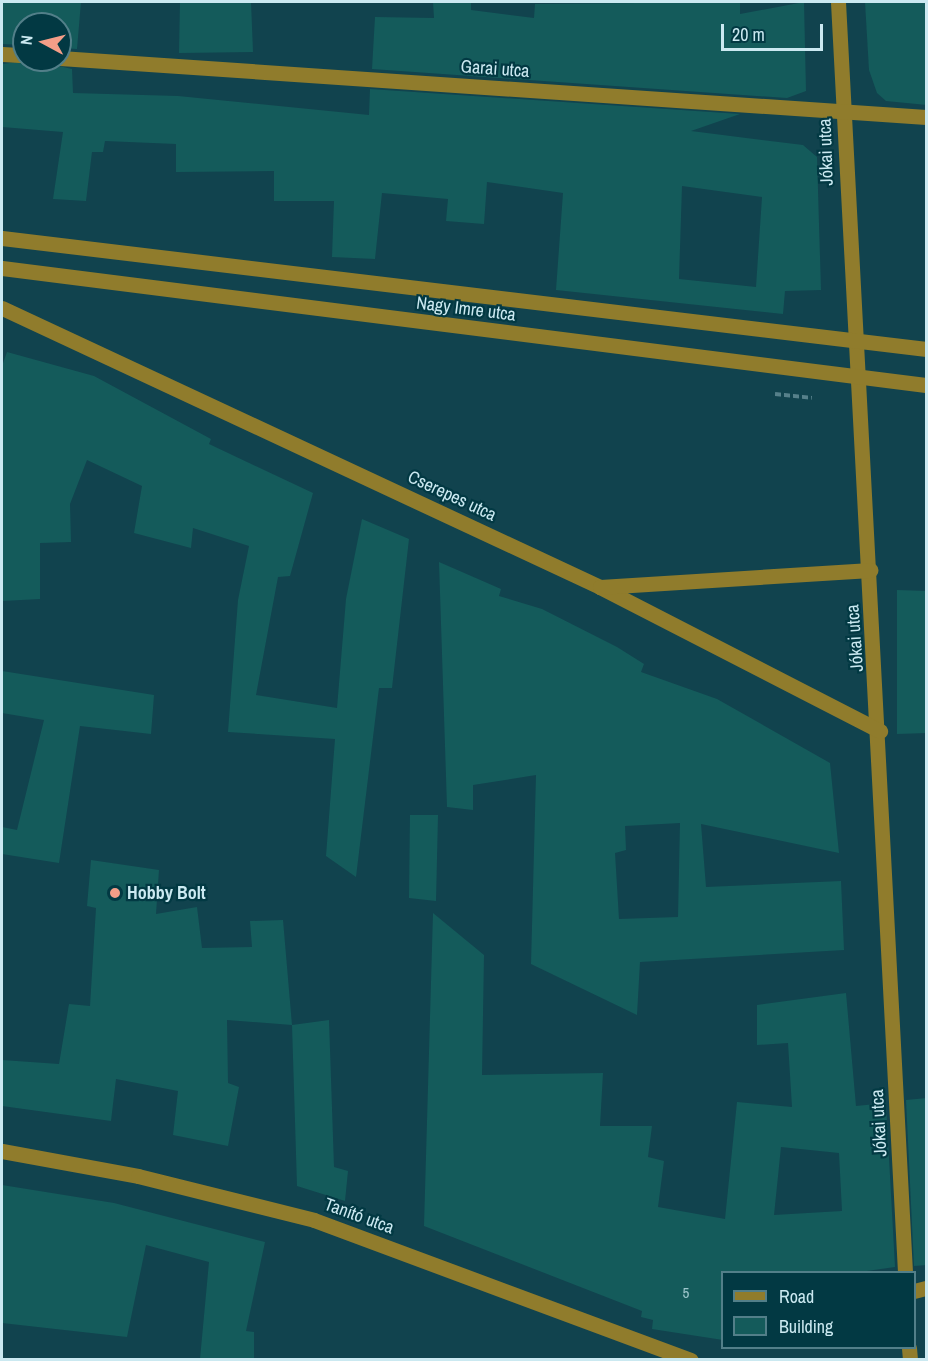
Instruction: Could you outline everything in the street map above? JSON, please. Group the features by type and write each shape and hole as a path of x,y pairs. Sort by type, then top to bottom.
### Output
{"street":[{"name":"Jókai utca","path":"837,2 844,113 854,379 870,570 880,731 905,1271"},
{"name":"Garai utca","path":"72,59 927,117"},
{"name":"Nagy Imre utca","path":"2,238 852,344 927,349"},
{"name":"Nagy Imre utca","path":"2,268 854,379 927,385"},
{"name":"Cserepes utca","path":"2,308 600,587 880,731"},
{"path":"600,587 870,570"},
{"name":"Tanító utca","path":"2,1151 138,1176 314,1220 691,1359"}],"building":[{"path":"2,2 81,2 77,49 72,49 72,12 12,12 12,44 2,44"},
{"path":"180,2 251,2 253,52 179,53"},
{"path":"433,2 471,2 471,10 534,18 535,4 740,2 740,14 804,2 806,91 787,98 372,69 375,17 434,18"},
{"path":"865,2 927,2 927,105 886,101 877,93 869,70"},
{"path":"12,63 12,72 72,72 72,69 73,93 178,96 369,115 370,89 740,114 691,131 803,145 817,157 821,290 785,291 783,314 556,290 563,193 487,182 484,224 446,221 448,199 382,193 375,259 332,257 334,201 274,201 274,171 176,172 176,144 105,141 103,152 92,152 86,201 53,199 63,132 2,127 2,64","holes":["682,186 762,197 756,287 679,279"]},
{"path":"7,352 94,376 211,439 209,444 313,493 290,576 278,577 256,695 337,708 346,599 362,519 409,539 392,688 379,688 356,877 326,856 335,739 228,732 238,600 249,546 193,528 191,548 134,533 142,486 87,460 70,504 71,542 40,543 40,599 2,601 2,366"},
{"path":"439,562 501,589 499,596 542,609 617,647 644,664 641,672 717,699 830,763 839,853 701,824 706,887 841,881 844,950 640,962 637,1015 531,964 536,775 473,785 473,810 447,807","holes":["680,823 678,917 619,919 615,853 626,850 625,826"]},
{"path":"897,590 927,591 927,733 897,734"},
{"path":"2,671 154,695 151,734 80,726 59,863 2,854 2,827 17,830 44,720 2,713"},
{"path":"410,815 438,815 436,901 409,898"},
{"path":"91,860 159,870 156,914 197,907 202,948 252,947 250,921 283,920 292,1025 227,1020 228,1083 239,1087 228,1146 173,1135 178,1091 116,1079 111,1121 2,1106 2,1060 59,1064 69,1004 90,1006 96,908 87,906"},
{"path":"433,913 484,955 482,1075 603,1073 600,1126 652,1126 648,1157 664,1161 658,1207 725,1219 737,1102 792,1107 788,1043 757,1045 757,1005 846,993 856,1106 886,1103 895,1267 867,1271 721,1271 721,1340 652,1329 653,1320 641,1317 642,1311 424,1226","holes":["781,1147 839,1153 842,1211 774,1215"]},
{"path":"329,1020 334,1167 348,1171 345,1201 297,1186 292,1025"},
{"path":"927,1098 927,1265 914,1266 906,1100"},
{"path":"2,1185 114,1203 265,1242 246,1331 254,1332 254,1359 200,1359 209,1262 146,1245 127,1337 2,1323"}],"place":[{"name":"Hobby Bolt","path":"115,893"}]}
